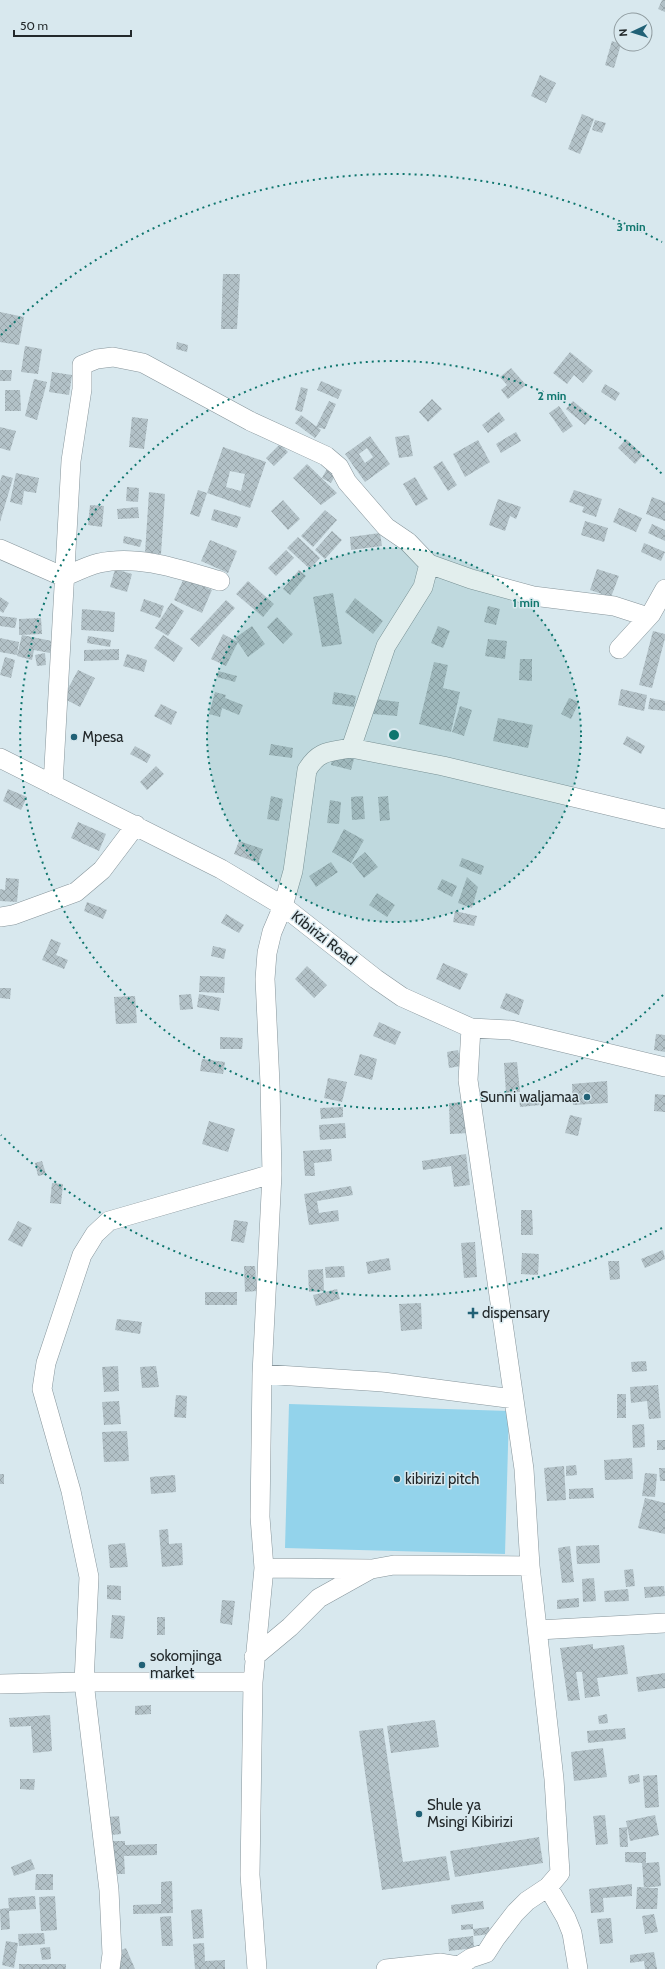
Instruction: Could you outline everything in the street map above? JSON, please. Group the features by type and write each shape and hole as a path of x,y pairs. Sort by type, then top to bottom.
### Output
{"street":[{"path":"52,785 70,461 82,389 82,365 97,359 113,357 144,363 250,421 326,456 338,467 347,482 386,527 408,542 430,564 471,579 533,596 614,606 648,617"},
{"path":"0,549 64,577 99,563 128,561 161,565 220,581"},
{"path":"351,748 386,646 423,587 430,564"},
{"path":"619,649 648,617 661,599 665,589"},
{"path":"257,1969 250,1875 253,1682 254,1656 264,1568 260,1517 262,1374 272,1174 270,1084 265,979 267,953 272,932 283,906 293,871 307,770 313,759 320,754 351,748 443,766 665,820"},
{"name":"Kibirizi Road","path":"0,758 221,869 283,906 391,990 471,1028 511,1030 665,1067"},
{"path":"0,917 13,915 76,892 102,870 136,825"},
{"path":"386,1969 440,1963 459,1966 471,1958 486,1953 494,1939 514,1913 527,1901 548,1887 560,1873 559,1836 530,1566 524,1469 468,1080 471,1028"},
{"path":"110,1969 112,1954 109,1890 84,1682 89,1577 71,1491 42,1389 46,1363 82,1255 94,1234 109,1221 272,1174"},
{"path":"262,1374 383,1382 514,1399"},
{"path":"264,1568 372,1569 394,1565 530,1566"},
{"path":"254,1656 290,1627 320,1598 372,1569"},
{"path":"538,1630 665,1623"},
{"path":"0,1684 84,1682 253,1682"},
{"path":"548,1887 566,1918 572,1933 578,1969"}],"shaded area":[{"name":"kibirizi pitch","path":"289,1404 509,1411 505,1554 285,1548"}],"building":[{"path":"662,0 665,0 665,12 658,9"},
{"path":"612,41 613,52 619,52 614,68 605,65"},
{"path":"540,75 556,83 546,103 531,96"},
{"path":"582,114 594,119 580,154 568,149"},
{"path":"595,120 606,123 602,133 592,130"},
{"path":"223,274 240,274 237,329 221,329"},
{"path":"0,312 24,317 19,345 0,342"},
{"path":"177,342 188,345 187,352 176,349"},
{"path":"25,346 42,349 38,374 21,372"},
{"path":"570,352 593,371 583,383 574,375 567,384 553,373"},
{"path":"511,368 526,385 508,399 501,390 507,385 500,377"},
{"path":"0,370 12,370 11,381 0,381"},
{"path":"52,372 72,375 69,395 49,392"},
{"path":"34,379 47,382 37,420 25,416"},
{"path":"321,381 342,390 338,399 317,390"},
{"path":"605,384 620,393 615,401 601,392"},
{"path":"301,387 308,389 302,412 295,410"},
{"path":"5,390 20,390 21,411 5,411"},
{"path":"432,399 442,409 428,422 419,412"},
{"path":"329,401 336,404 325,429 316,427"},
{"path":"573,401 592,417 585,425 566,409"},
{"path":"559,406 573,426 563,433 549,413"},
{"path":"499,412 505,420 488,433 482,425"},
{"path":"301,415 321,430 315,438 295,423"},
{"path":"132,417 148,419 144,449 129,447"},
{"path":"0,427 16,431 10,451 0,448"},
{"path":"516,432 521,441 501,453 496,444"},
{"path":"409,435 413,456 399,458 395,437"},
{"path":"370,436 390,464 365,482 345,454","holes":["367,448 373,457 365,463 359,454"]},
{"path":"626,439 643,455 635,464 618,448"},
{"path":"478,440 490,462 465,477 453,454"},
{"path":"280,444 288,452 274,466 266,458"},
{"path":"223,447 266,462 250,508 207,493","holes":["230,471 245,474 241,491 226,487"]},
{"path":"442,461 457,485 448,491 433,467"},
{"path":"307,464 337,493 321,505 293,478"},
{"path":"328,467 337,472 331,483 322,478"},
{"path":"16,473 39,478 36,493 24,491 22,505 10,502"},
{"path":"2,475 13,478 0,522 0,482"},
{"path":"415,477 428,499 416,506 403,484"},
{"path":"127,487 139,488 138,502 126,501"},
{"path":"198,490 207,493 199,517 190,514"},
{"path":"574,490 602,499 596,517 582,512 584,507 569,502"},
{"path":"149,492 165,494 161,554 145,553"},
{"path":"652,497 665,502 665,521 646,514"},
{"path":"498,499 521,507 516,519 510,516 505,531 489,525"},
{"path":"283,500 300,519 288,530 271,511"},
{"path":"90,505 104,506 102,527 88,525"},
{"path":"138,507 139,518 118,519 117,509"},
{"path":"619,508 642,518 636,532 613,522"},
{"path":"214,509 241,517 237,528 211,520"},
{"path":"325,510 337,520 313,547 301,536"},
{"path":"585,521 608,528 604,542 581,535"},
{"path":"652,524 665,530 665,541 648,533"},
{"path":"332,531 342,540 325,559 315,550"},
{"path":"380,533 382,546 351,550 350,537"},
{"path":"124,536 142,540 140,547 123,543"},
{"path":"298,537 320,558 310,569 287,548"},
{"path":"210,540 237,551 228,573 201,561"},
{"path":"644,543 665,552 661,561 641,552"},
{"path":"286,550 294,558 276,576 268,568"},
{"path":"115,569 132,574 127,592 110,587"},
{"path":"597,569 619,576 611,597 590,590"},
{"path":"299,570 306,576 290,595 283,589"},
{"path":"184,578 212,590 202,613 174,600"},
{"path":"248,581 274,604 263,617 236,594"},
{"path":"333,593 342,644 322,647 313,597"},
{"path":"0,597 9,603 3,613 0,611"},
{"path":"355,598 383,621 373,634 345,612"},
{"path":"144,599 164,606 160,618 140,611"},
{"path":"226,600 235,608 199,647 190,639"},
{"path":"171,603 184,611 168,636 155,628"},
{"path":"488,606 500,609 496,625 484,622"},
{"path":"82,609 115,612 114,632 81,630"},
{"path":"0,616 17,618 15,628 0,626"},
{"path":"277,617 293,634 283,644 267,627"},
{"path":"41,618 42,634 19,635 19,619"},
{"path":"252,626 265,644 248,657 235,638"},
{"path":"438,626 450,631 443,648 431,643"},
{"path":"653,631 665,634 665,638 652,688 639,685"},
{"path":"223,634 238,642 226,666 211,659"},
{"path":"22,635 52,641 50,653 34,650 32,660 17,656"},
{"path":"163,635 183,648 174,662 154,648"},
{"path":"88,636 111,640 110,647 87,643"},
{"path":"0,638 19,642 17,655 0,652"},
{"path":"488,639 507,641 505,659 485,656"},
{"path":"119,649 119,660 84,661 84,650"},
{"path":"45,653 46,665 37,666 35,655"},
{"path":"127,654 147,660 144,672 123,666"},
{"path":"5,657 15,660 11,678 0,675"},
{"path":"520,659 532,659 532,681 519,680"},
{"path":"434,662 448,665 443,688 460,692 451,732 419,724"},
{"path":"78,670 95,678 80,707 63,698"},
{"path":"218,671 237,676 235,682 217,677"},
{"path":"621,689 647,695 644,711 618,705"},
{"path":"215,692 226,695 225,698 243,705 239,715 222,708 220,717 209,714"},
{"path":"334,692 356,696 354,707 332,704"},
{"path":"569,698 579,702 571,719 561,714"},
{"path":"650,698 665,701 665,711 648,709"},
{"path":"375,699 399,702 397,716 373,714"},
{"path":"161,704 177,712 171,725 154,716"},
{"path":"460,706 472,710 464,736 452,732"},
{"path":"498,718 533,725 528,748 493,741"},
{"path":"627,736 645,746 641,754 623,744"},
{"path":"271,744 293,748 292,758 269,755"},
{"path":"135,746 151,755 147,763 130,754"},
{"path":"333,755 354,759 351,770 331,765"},
{"path":"156,766 164,774 147,790 140,782"},
{"path":"8,789 27,797 21,810 3,801"},
{"path":"271,796 283,799 279,821 267,819"},
{"path":"363,796 365,819 352,820 351,797"},
{"path":"388,796 390,820 380,821 378,797"},
{"path":"330,800 341,802 339,824 327,823"},
{"path":"78,822 106,834 99,851 71,838"},
{"path":"344,829 364,840 351,863 332,852"},
{"path":"239,841 263,849 258,863 234,854"},
{"path":"365,852 378,867 364,878 352,863"},
{"path":"462,858 484,866 481,875 459,866"},
{"path":"331,862 338,872 316,887 309,876"},
{"path":"467,877 478,887 472,908 458,903"},
{"path":"6,878 19,879 17,902 0,901 0,889 5,890"},
{"path":"442,879 457,886 452,897 437,889"},
{"path":"377,893 395,905 387,917 369,905"},
{"path":"87,902 107,910 103,919 84,911"},
{"path":"455,911 477,916 474,926 453,922"},
{"path":"226,914 244,925 239,933 221,923"},
{"path":"51,939 61,943 56,955 68,960 64,969 42,960"},
{"path":"213,946 226,949 224,959 211,956"},
{"path":"443,963 468,974 460,990 436,979"},
{"path":"307,966 327,985 314,998 295,979"},
{"path":"200,976 225,977 224,993 199,992"},
{"path":"0,988 11,988 10,999 0,998"},
{"path":"506,993 524,1000 519,1015 500,1008"},
{"path":"191,994 193,1009 180,1010 179,995"},
{"path":"199,994 221,998 219,1011 197,1007"},
{"path":"135,996 137,1023 116,1024 114,997"},
{"path":"379,1022 401,1032 395,1045 373,1036"},
{"path":"656,1034 665,1035 665,1052 654,1050"},
{"path":"220,1037 243,1038 242,1049 220,1049"},
{"path":"458,1050 461,1066 449,1068 447,1052"},
{"path":"360,1054 377,1059 372,1080 354,1075"},
{"path":"202,1059 225,1062 223,1074 200,1071"},
{"path":"517,1062 520,1092 506,1093 504,1063"},
{"path":"328,1078 347,1082 342,1102 324,1098"},
{"path":"607,1081 608,1103 573,1105 572,1084"},
{"path":"655,1094 665,1095 665,1112 654,1111"},
{"path":"539,1096 540,1105 520,1107 519,1097"},
{"path":"468,1102 469,1133 450,1134 449,1103"},
{"path":"343,1107 343,1117 321,1119 320,1108"},
{"path":"570,1115 582,1118 578,1136 565,1133"},
{"path":"209,1121 235,1129 228,1152 202,1144"},
{"path":"345,1123 346,1138 320,1140 319,1125"},
{"path":"331,1149 332,1161 314,1163 315,1176 305,1176 303,1151"},
{"path":"466,1154 470,1185 454,1187 451,1166 423,1170 422,1161"},
{"path":"42,1161 46,1174 38,1176 35,1163"},
{"path":"52,1183 63,1184 61,1204 50,1203"},
{"path":"351,1186 353,1195 317,1201 319,1213 338,1210 339,1221 309,1225 304,1194"},
{"path":"521,1210 532,1210 533,1235 521,1235"},
{"path":"234,1220 248,1222 244,1243 231,1241"},
{"path":"18,1221 32,1228 22,1247 8,1240"},
{"path":"475,1242 477,1277 464,1278 461,1243"},
{"path":"663,1250 665,1259 645,1268 641,1259"},
{"path":"522,1253 539,1254 538,1275 521,1274"},
{"path":"389,1258 391,1270 368,1274 366,1262"},
{"path":"608,1261 619,1261 620,1279 610,1280"},
{"path":"244,1266 255,1266 257,1291 245,1292"},
{"path":"344,1266 345,1277 326,1278 325,1267"},
{"path":"323,1269 324,1291 309,1292 308,1270"},
{"path":"337,1289 340,1299 316,1306 313,1295"},
{"path":"205,1292 237,1292 237,1305 205,1305"},
{"path":"421,1303 422,1329 401,1331 399,1304"},
{"path":"117,1319 142,1322 140,1334 115,1330"},
{"path":"646,1361 647,1371 632,1372 631,1362"},
{"path":"118,1366 119,1391 104,1392 102,1367"},
{"path":"156,1366 159,1387 142,1388 140,1367"},
{"path":"658,1385 661,1418 649,1419 647,1401 631,1403 630,1387"},
{"path":"617,1394 626,1394 626,1418 617,1418"},
{"path":"176,1395 187,1396 186,1418 174,1417"},
{"path":"119,1401 121,1424 104,1425 102,1402"},
{"path":"644,1424 645,1447 633,1448 632,1425"},
{"path":"127,1431 129,1461 104,1462 102,1432"},
{"path":"657,1440 665,1440 665,1450 657,1450"},
{"path":"632,1458 633,1479 605,1480 604,1460"},
{"path":"576,1465 577,1475 566,1476 566,1466"},
{"path":"564,1466 566,1500 547,1501 544,1468"},
{"path":"659,1468 665,1468 665,1481 660,1481"},
{"path":"645,1473 657,1474 655,1497 642,1496"},
{"path":"0,1474 4,1474 4,1484 0,1484"},
{"path":"175,1475 176,1492 151,1494 150,1477"},
{"path":"593,1488 594,1498 569,1499 569,1489"},
{"path":"645,1498 665,1503 665,1534 638,1528"},
{"path":"168,1529 169,1544 182,1543 183,1565 162,1567 159,1530"},
{"path":"125,1543 128,1567 110,1568 108,1545"},
{"path":"599,1545 600,1563 577,1564 576,1546"},
{"path":"570,1546 574,1582 562,1583 558,1548"},
{"path":"633,1569 635,1586 626,1587 624,1570"},
{"path":"594,1578 596,1601 583,1602 582,1579"},
{"path":"107,1585 121,1586 121,1600 107,1599"},
{"path":"664,1586 665,1596 645,1598 644,1587"},
{"path":"628,1589 629,1601 605,1602 604,1591"},
{"path":"579,1598 579,1607 557,1609 557,1600"},
{"path":"222,1600 235,1601 232,1625 220,1623"},
{"path":"112,1615 125,1616 123,1639 110,1638"},
{"path":"157,1617 165,1617 165,1635 157,1635"},
{"path":"593,1644 593,1649 624,1645 628,1674 597,1678 600,1696 585,1698 582,1672 576,1672 580,1700 568,1701 560,1648"},
{"path":"665,1673 665,1688 638,1692 636,1677"},
{"path":"151,1705 151,1714 135,1715 135,1706"},
{"path":"607,1714 608,1723 599,1724 598,1716"},
{"path":"50,1715 52,1751 33,1753 31,1726 10,1727 9,1718"},
{"path":"435,1720 439,1747 391,1753 387,1726"},
{"path":"383,1728 403,1862 446,1856 450,1880 382,1890 359,1731"},
{"path":"625,1728 626,1739 588,1743 587,1731"},
{"path":"603,1748 607,1777 574,1781 571,1752"},
{"path":"639,1774 640,1782 629,1784 628,1776"},
{"path":"657,1775 659,1807 645,1808 643,1776"},
{"path":"20,1779 35,1779 34,1790 20,1789"},
{"path":"605,1815 608,1844 596,1845 593,1816"},
{"path":"655,1815 659,1835 630,1841 626,1821"},
{"path":"119,1816 121,1834 111,1835 109,1817"},
{"path":"627,1827 628,1847 620,1847 619,1828"},
{"path":"539,1837 543,1863 455,1877 450,1851"},
{"path":"107,1841 125,1841 125,1845 157,1844 157,1855 124,1856 125,1874 108,1874"},
{"path":"625,1852 646,1852 646,1863 659,1862 661,1886 644,1888 642,1863 625,1862"},
{"path":"31,1859 35,1869 14,1876 11,1867"},
{"path":"36,1874 53,1874 53,1890 35,1890"},
{"path":"172,1881 173,1913 133,1914 133,1905 161,1904 161,1882"},
{"path":"632,1884 632,1896 603,1898 604,1912 591,1913 589,1889"},
{"path":"637,1887 658,1888 657,1909 636,1909"},
{"path":"35,1896 36,1909 9,1911 10,1929 1,1930 0,1909 9,1908 8,1898"},
{"path":"55,1896 57,1930 41,1931 39,1897"},
{"path":"483,1901 484,1909 452,1914 451,1905"},
{"path":"202,1909 204,1938 193,1939 191,1910"},
{"path":"654,1914 658,1932 645,1934 642,1916"},
{"path":"171,1916 173,1946 162,1946 160,1917"},
{"path":"611,1918 613,1943 600,1944 597,1919"},
{"path":"473,1924 473,1929 461,1930 461,1925"},
{"path":"489,1927 490,1934 474,1936 473,1929"},
{"path":"44,1933 45,1944 19,1946 18,1934"},
{"path":"473,1936 474,1948 449,1951 448,1939"},
{"path":"6,1941 18,1943 14,1968 2,1965"},
{"path":"204,1943 205,1961 225,1960 225,1969 195,1969 193,1944"},
{"path":"50,1947 51,1959 42,1960 40,1948"},
{"path":"126,1948 135,1969 115,1969 109,1956"},
{"path":"654,1952 657,1969 645,1969 644,1961 630,1963 630,1955"},
{"path":"19,1964 66,1964 66,1969 19,1969"}],"place":[{"name":"Mpesa","path":"74,737"},
{"name":"Sunni waljamaa","path":"587,1097"},
{"name":"dispensary","path":"473,1313"},
{"name":"kibirizi pitch","path":"397,1479"},
{"name":"sokomjinga market","path":"142,1665"},
{"name":"Shule ya Msingi Kibirizi","path":"419,1814"}]}
